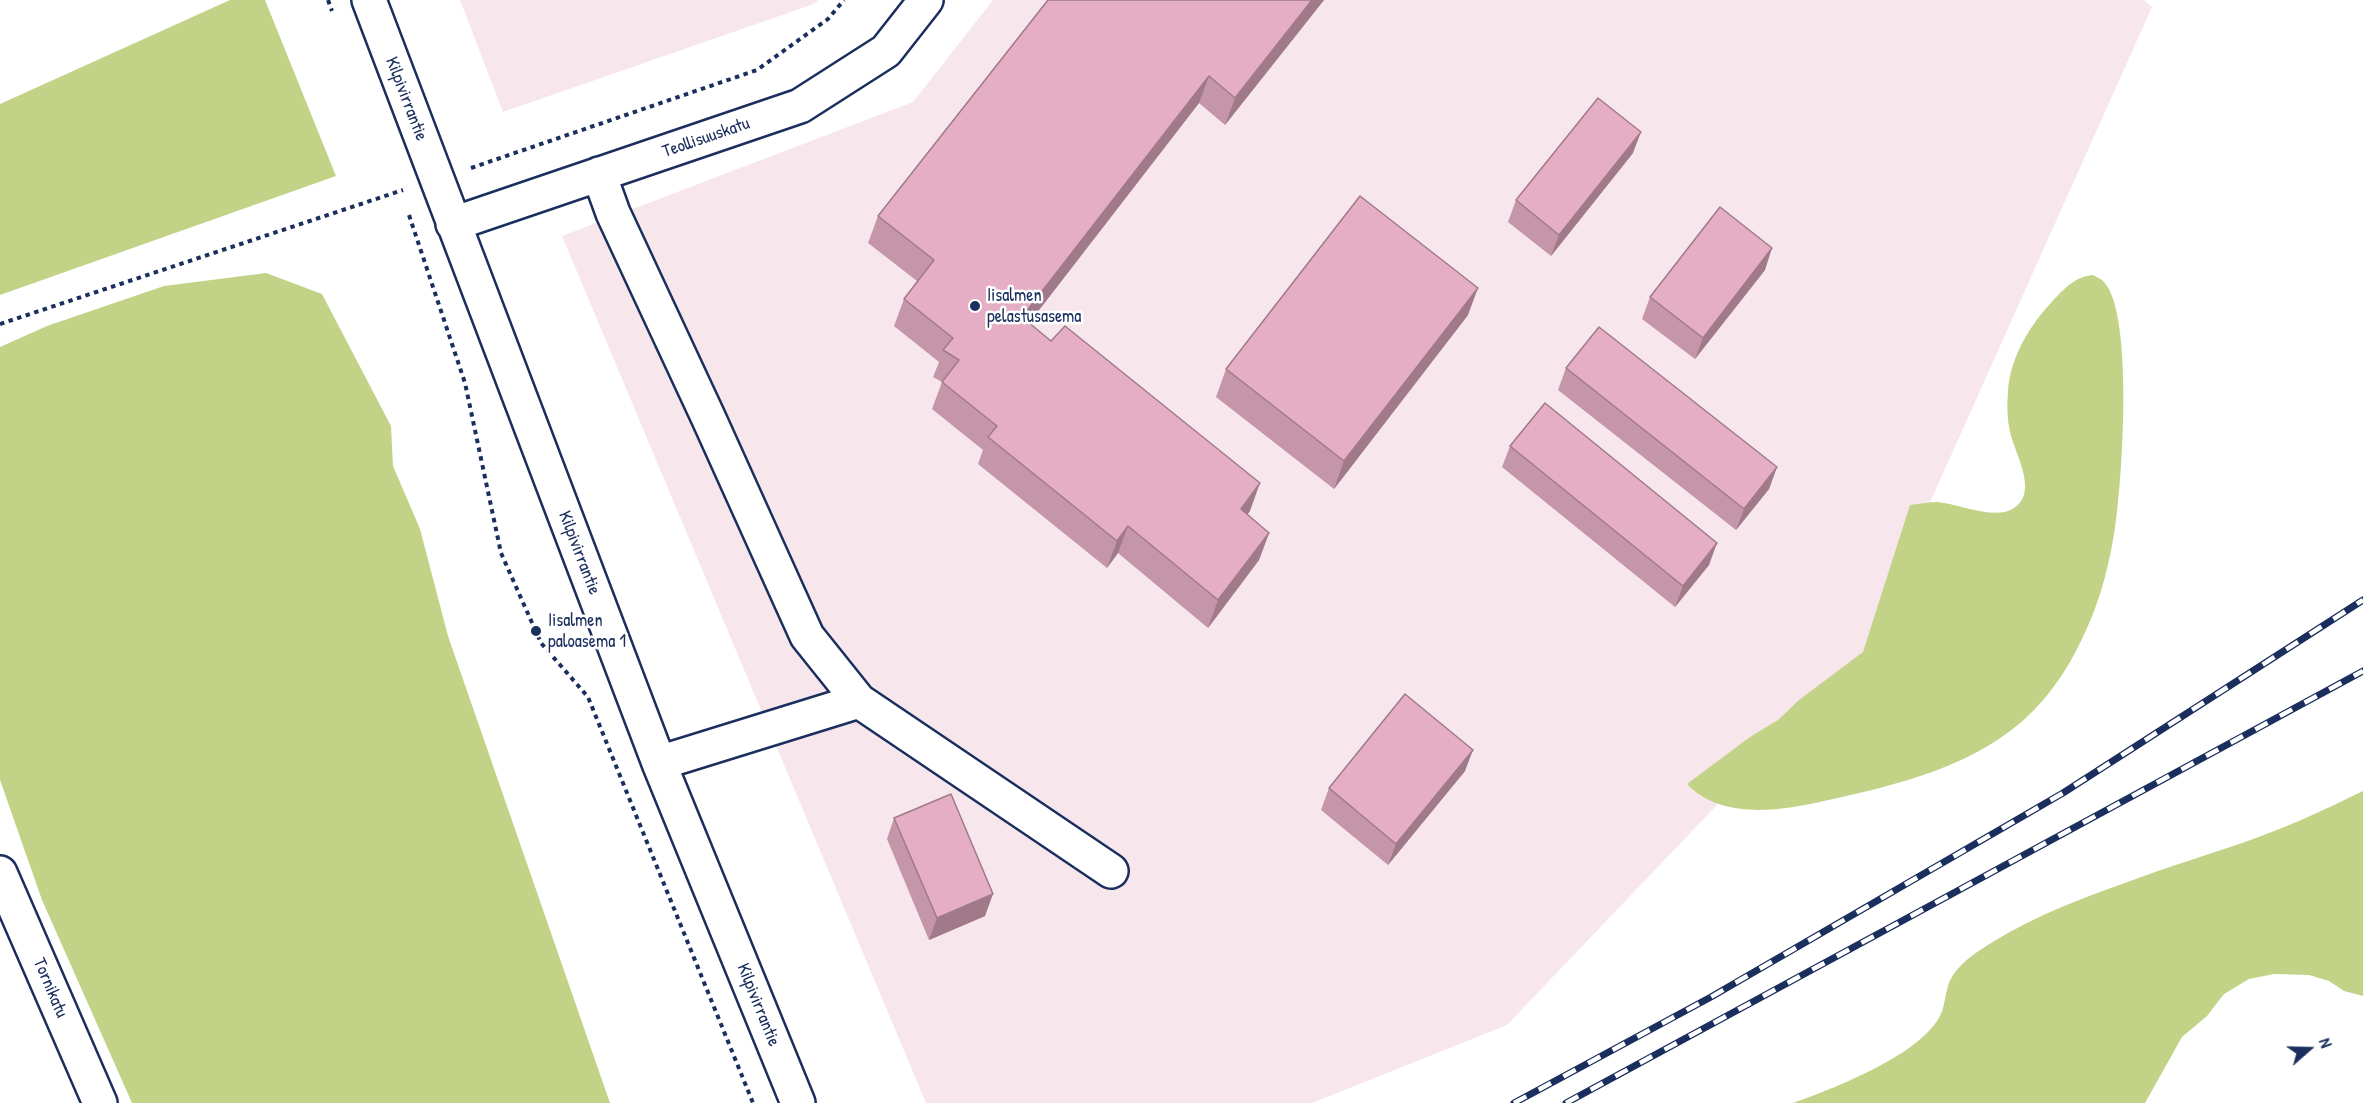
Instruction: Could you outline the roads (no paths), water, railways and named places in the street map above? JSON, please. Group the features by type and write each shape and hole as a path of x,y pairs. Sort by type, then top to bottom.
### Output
{"street":[{"name":"Kilpivirrantie","path":"369,0 659,764 798,1103"},
{"name":"Teollisuuskatu","path":"453,224 800,106 886,51 926,0"},
{"path":"599,174 613,213 807,636 859,702 1111,871"},
{"path":"659,764 859,702"},
{"name":"Tornikatu","path":"0,873 100,1103"}],"railway":[{"path":"1514,1103 1711,997 2063,793 2363,600"},
{"path":"1566,1103 2363,671"}],"place":[{"name":"Iisalmen pelastusasema","path":"975,306"},
{"name":"Iisalmen paloasema 1","path":"536,631"}]}
